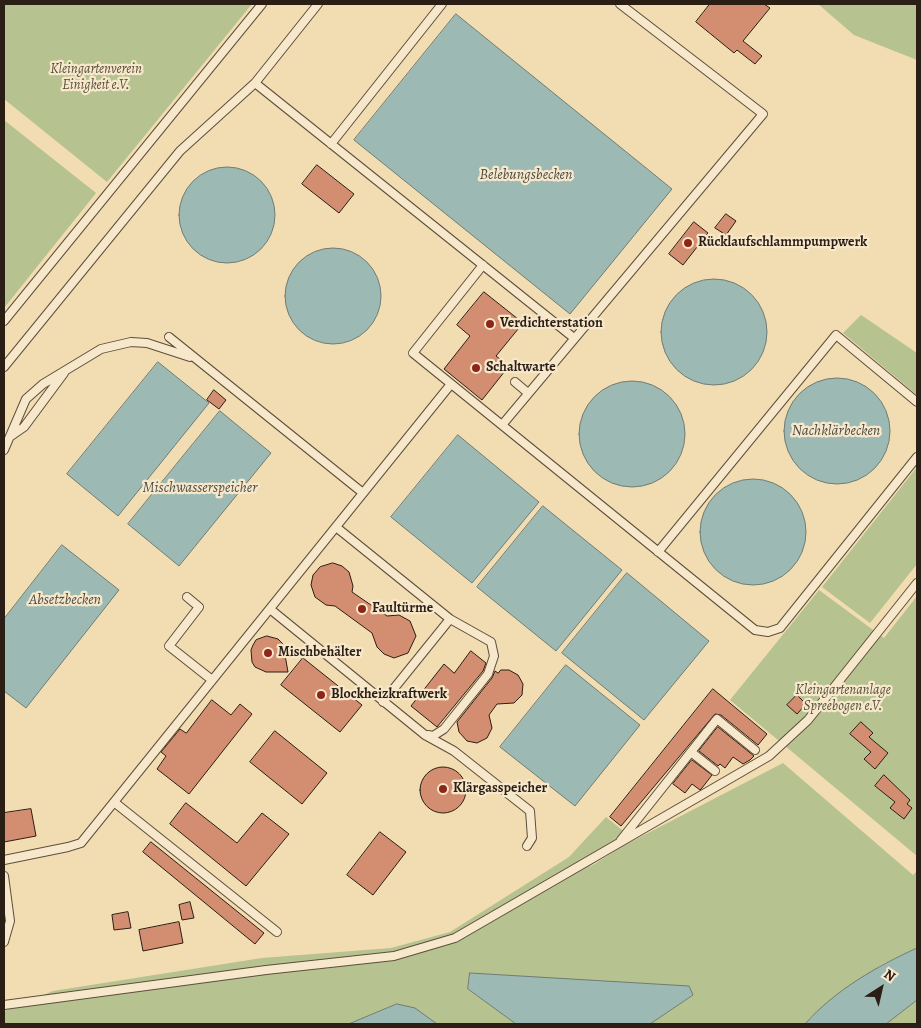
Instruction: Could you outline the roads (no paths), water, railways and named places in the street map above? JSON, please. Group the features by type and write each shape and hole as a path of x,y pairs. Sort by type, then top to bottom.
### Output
{"lane":[{"path":"4,321 262,4"},
{"path":"4,367 180,151 255,83 318,4"},
{"path":"331,144 442,4"},
{"path":"502,425 763,114 620,4"},
{"path":"255,83 574,338"},
{"path":"483,265 412,353 755,630 768,632 780,628 917,457"},
{"path":"658,552 836,335 917,402"},
{"path":"169,338 363,493"},
{"path":"4,451 12,436 15,420 26,399 43,384 101,348 132,342 147,343 195,358"},
{"path":"12,436 24,427 71,365"},
{"path":"515,382 528,393"},
{"path":"4,860 68,848 81,843 451,384"},
{"path":"336,527 450,619 491,642 494,656 488,674 444,729 433,736 425,735"},
{"path":"4,1005 394,956 455,938 769,756 808,720 917,583"},
{"path":"187,597 200,607 169,646 212,680"},
{"path":"270,609 425,735 454,750 530,811 532,838 527,846"},
{"path":"383,702 450,619"},
{"path":"618,844 717,720 755,750"},
{"path":"691,752 715,771"},
{"path":"114,802 277,932"},
{"path":"4,876 7,922 4,942"}],"water":[{"name":"Belebungsbecken","path":"456,14 672,189 570,314 354,140"},
{"path":"227,167 245,171 261,181 271,197 275,215 271,233 261,249 245,259 227,263 209,259 193,249 183,233 179,215 183,197 193,181 209,171"},
{"path":"333,248 351,252 367,262 377,278 381,296 377,314 367,330 351,340 333,344 315,340 299,330 289,314 285,296 289,278 299,262 315,252"},
{"path":"714,279 734,283 752,294 763,312 767,332 763,352 752,370 734,381 714,385 694,381 676,370 665,352 661,332 665,312 676,294 694,283"},
{"name":"Mischwasserspeicher","path":"158,362 209,403 118,516 67,474"},
{"name":"Nachklärbecken","path":"837,378 857,382 875,393 886,411 890,431 886,451 875,469 857,480 837,484 817,480 799,469 788,451 784,431 788,411 799,393 817,382"},
{"path":"632,381 652,385 670,396 681,414 685,434 681,454 670,472 652,483 632,487 612,483 594,472 583,454 579,434 583,414 594,396 612,385"},
{"name":"Mischwasserspeicher","path":"220,411 271,453 179,566 128,524"},
{"path":"458,435 539,502 472,583 391,517"},
{"path":"753,479 773,483 791,494 802,512 806,532 802,552 791,570 773,581 753,585 733,581 715,570 704,552 700,532 704,512 715,494 733,483"},
{"path":"543,506 622,570 556,651 477,587"},
{"name":"Absetzbecken","path":"62,545 119,590 26,708 4,691 4,619"},
{"path":"627,573 709,641 644,720 562,653"},
{"path":"566,665 640,725 575,806 500,747"},
{"path":"917,948 917,1000 886,1024 805,1024 829,1001 857,980"},
{"path":"470,973 689,986 693,995 650,1024 516,1024 468,989"},
{"path":"397,1004 415,1008 437,1024 349,1024"}],"place":[{"name":"Rücklaufschlammpumpwerk","path":"688,243"},
{"name":"Verdichterstation","path":"490,324"},
{"name":"Schaltwarte","path":"476,368"},
{"name":"Faultürme","path":"362,609"},
{"name":"Mischbehälter","path":"268,653"},
{"name":"Blockheizkraftwerk","path":"321,695"},
{"name":"Klärgasspeicher","path":"443,789"}],"park label":[{"name":"Kleingartenverein Einigkeit e.V.","path":"96,78"},
{"name":"Kleingartenanlage Spreebogen e.V.","path":"843,700"}]}
